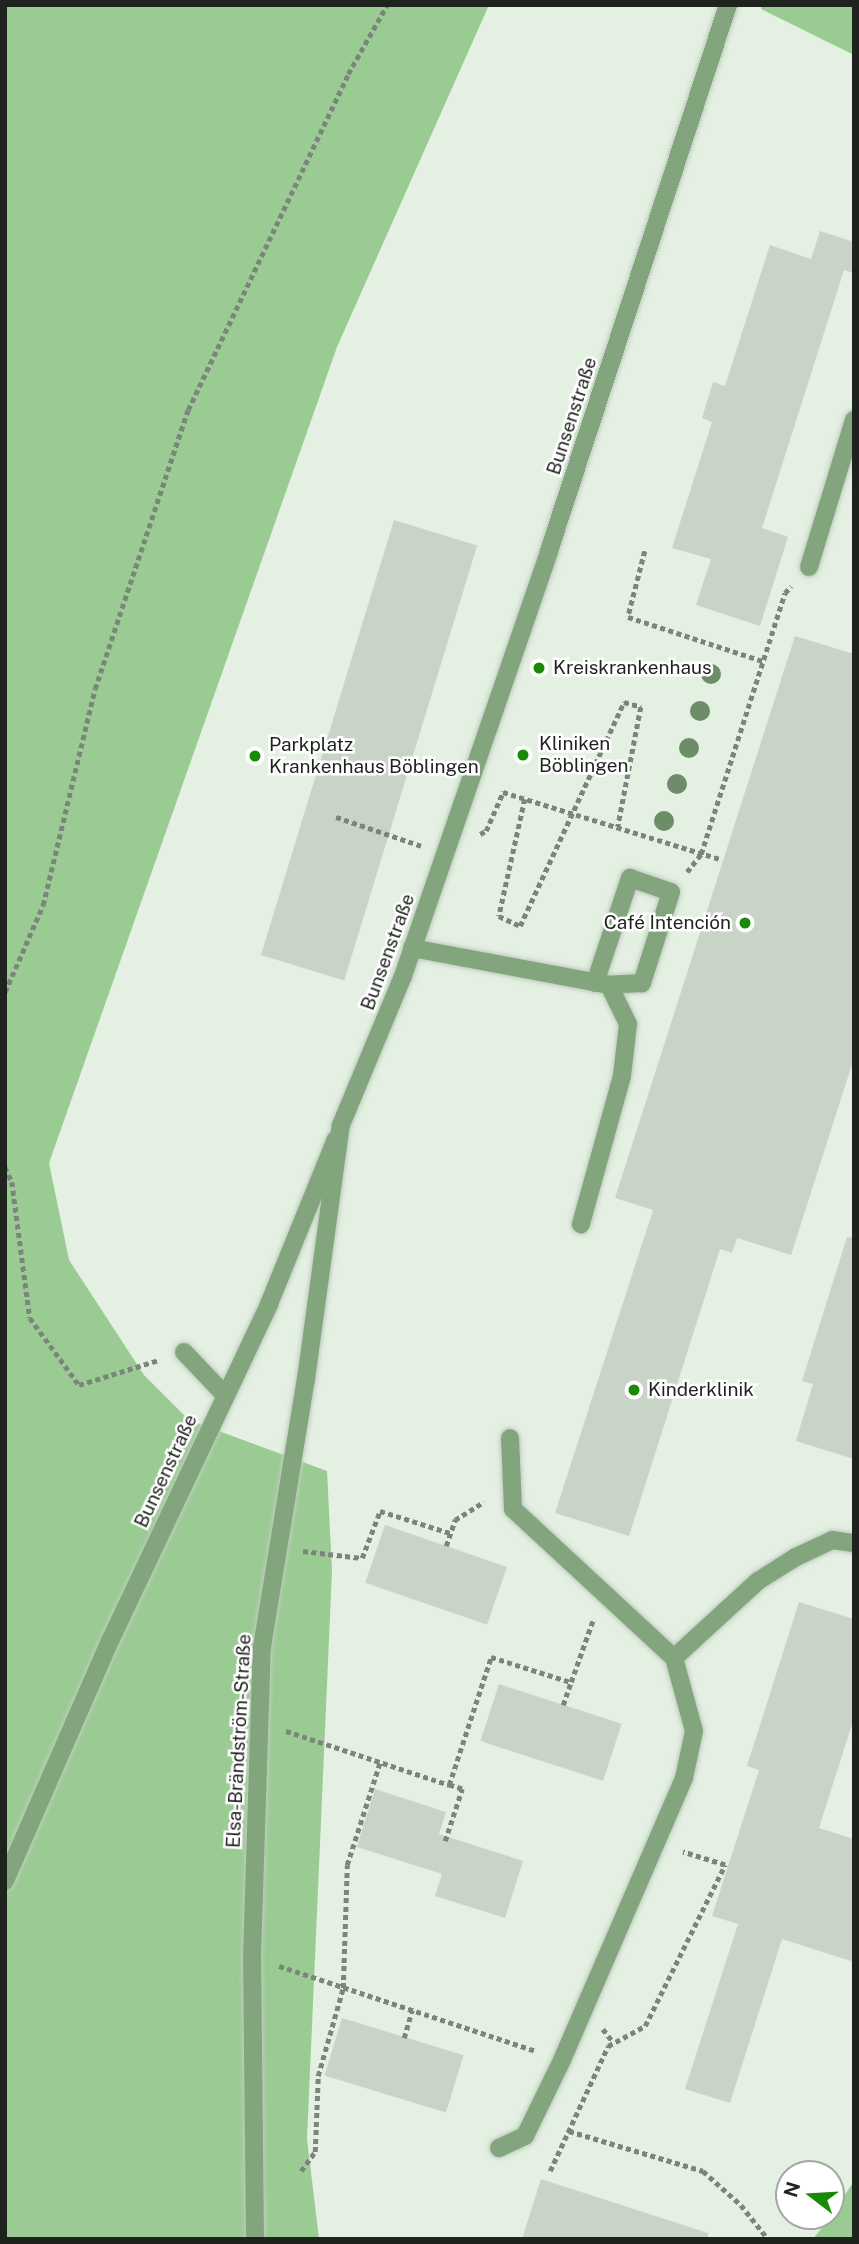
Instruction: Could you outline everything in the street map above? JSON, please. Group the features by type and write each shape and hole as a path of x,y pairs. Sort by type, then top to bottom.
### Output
{"street":[{"name":"Bunsenstraße","path":"5,1881 225,1395 269,1304 412,948 729,5"},
{"path":"809,566 854,420"},
{"path":"412,948 602,984 642,983 671,892 630,878 602,984 628,1024 622,1076 581,1224"},
{"name":"Elsa-Brändström-Straße","path":"255,2239 251,1957 262,1647 341,1125"},
{"path":"184,1352 225,1395"},
{"path":"499,2148 525,2136 562,2060 657,1844 691,1756 694,1731 674,1658 513,1509 510,1438"},
{"path":"674,1658 758,1581 796,1557 832,1540 854,1543"}],"path":[{"path":"5,992 43,905 95,689 188,410 348,74 387,5"},
{"path":"645,551 628,617 763,661"},
{"path":"671,892 701,853 785,593 809,566"},
{"path":"618,827 641,707 624,702 571,813 520,926 499,916 525,799 571,813 618,827 722,860"},
{"path":"336,817 445,854"},
{"path":"5,1167 12,1182 30,1318 79,1385 184,1352"},
{"path":"5,1188 12,1182"},
{"path":"446,1546 455,1520 493,1497"},
{"path":"278,1548 362,1558 380,1511 450,1533"},
{"path":"563,1705 590,1627"},
{"path":"449,1784 491,1657 571,1682"},
{"path":"305,1737 462,1789 445,1841"},
{"path":"301,2171 316,2152 318,2076 343,1987 347,1865 380,1762"},
{"path":"550,2171 608,2046 645,2026 725,1865 657,1844"},
{"path":"251,1957 562,2060"},
{"path":"404,2038 412,2010"},
{"path":"569,2131 703,2171 741,2205 768,2239"}],"green space":[{"path":"5,5 489,5 337,347 49,1163 69,1260 144,1375 189,1420 327,1471 332,1571 307,2139 319,2239 5,2239"},
{"path":"762,5 854,5 854,55 761,9"},
{"path":"854,2181 854,2239 813,2239 820,2230 845,2230 845,2195"}],"building":[{"path":"820,231 854,242 854,273 844,270 762,528 788,537 760,626 696,605 711,559 672,548 712,422 702,418 713,382 725,386 770,245 811,259"},
{"path":"394,520 477,545 344,981 261,955"},
{"path":"795,636 854,654 854,1058 791,1255 737,1238 732,1253 720,1249 629,1536 555,1513 653,1210 615,1198"},
{"path":"847,1237 854,1238 854,1459 796,1441 813,1384 802,1381"},
{"path":"385,1525 507,1567 487,1625 365,1583"},
{"path":"799,1602 854,1619 854,1718 819,1828 854,1839 854,1962 782,1939 730,2103 685,2089 738,1924 712,1916 759,1770 747,1766"},
{"path":"499,1684 622,1724 603,1781 480,1741"},
{"path":"375,1789 446,1812 439,1834 523,1861 505,1918 435,1896 442,1874 357,1847"},
{"path":"342,2018 463,2055 446,2113 324,2075"},
{"path":"541,2179 708,2233 708,2239 522,2239"}],"place":[{"name":"Kreiskrankenhaus","path":"539,668"},
{"name":"Kliniken Böblingen","path":"523,755"},
{"name":"Parkplatz Krankenhaus Böblingen","path":"255,756"},
{"name":"Café Intención","path":"745,923"},
{"name":"Kinderklinik","path":"634,1390"}]}
